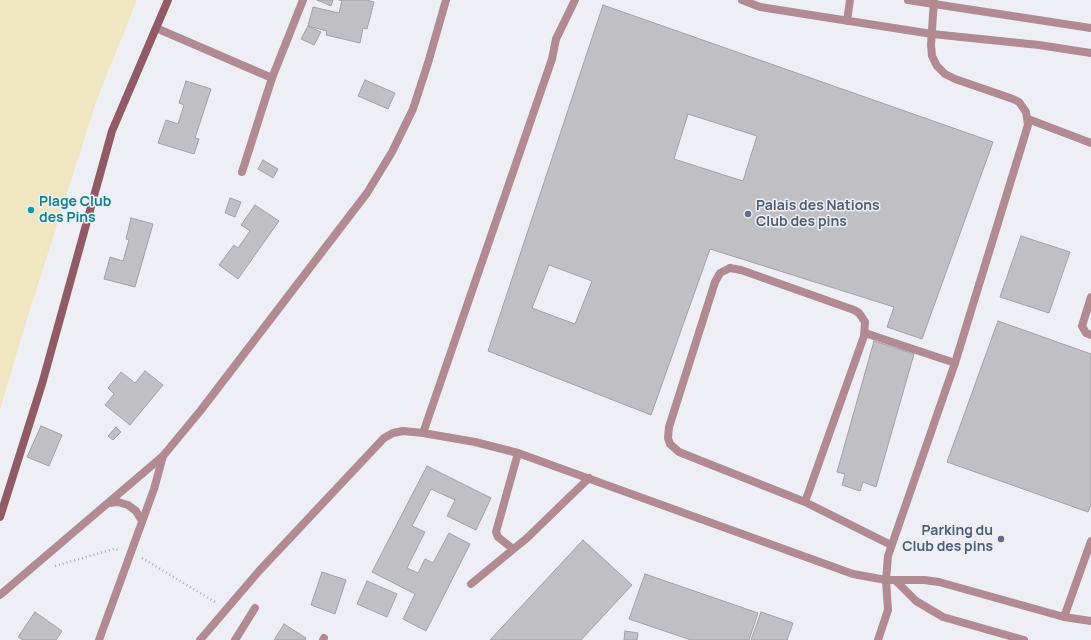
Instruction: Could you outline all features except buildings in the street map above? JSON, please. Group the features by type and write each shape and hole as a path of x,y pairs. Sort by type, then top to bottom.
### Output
{"main road":[{"path":"0,517 42,384 112,131 168,0"}],"street":[{"path":"242,172 272,78 303,0"},
{"path":"0,595 163,456 201,410 367,193 392,152 413,109 428,64 446,0"},
{"path":"423,432 552,59 556,39 575,0"},
{"path":"742,0 760,7 932,34 1091,53"},
{"path":"847,21 850,0"},
{"path":"908,0 934,2 1091,28"},
{"path":"878,640 888,610 886,580 887,561 891,546 955,364 1028,125 1028,119 1023,107 1014,99 945,74 937,66 932,56 934,2"},
{"path":"156,28 272,78"},
{"path":"1028,119 1091,142"},
{"path":"805,502 865,333 865,322 859,313 854,310 735,268 725,270 717,277 715,282 669,427 668,438 670,444 679,452 805,502 891,546"},
{"path":"1091,297 1082,326 1086,333 1091,335"},
{"path":"865,333 955,364"},
{"path":"200,640 259,571 384,438 393,433 403,431 423,432 475,442 518,453 853,574 886,580 924,580 939,582 1064,617 1091,621"},
{"path":"513,549 498,537 496,532 518,453"},
{"path":"99,640 142,521 163,456"},
{"path":"471,584 513,549 589,478"},
{"path":"109,503 118,502 128,505 136,511 142,521"},
{"path":"1064,617 1091,541"},
{"path":"896,580 916,601 943,617 1024,640"},
{"path":"235,640 255,608"}],"sand":[{"name":"Plage Club des Pins","path":"0,0 137,0 97,99 26,322 0,410"}],"place":[{"name":"Plage Club des Pins","path":"31,210"},
{"name":"Palais des Nations Club des pins","path":"748,214"},
{"name":"Parking du Club des pins","path":"1001,539"}]}
